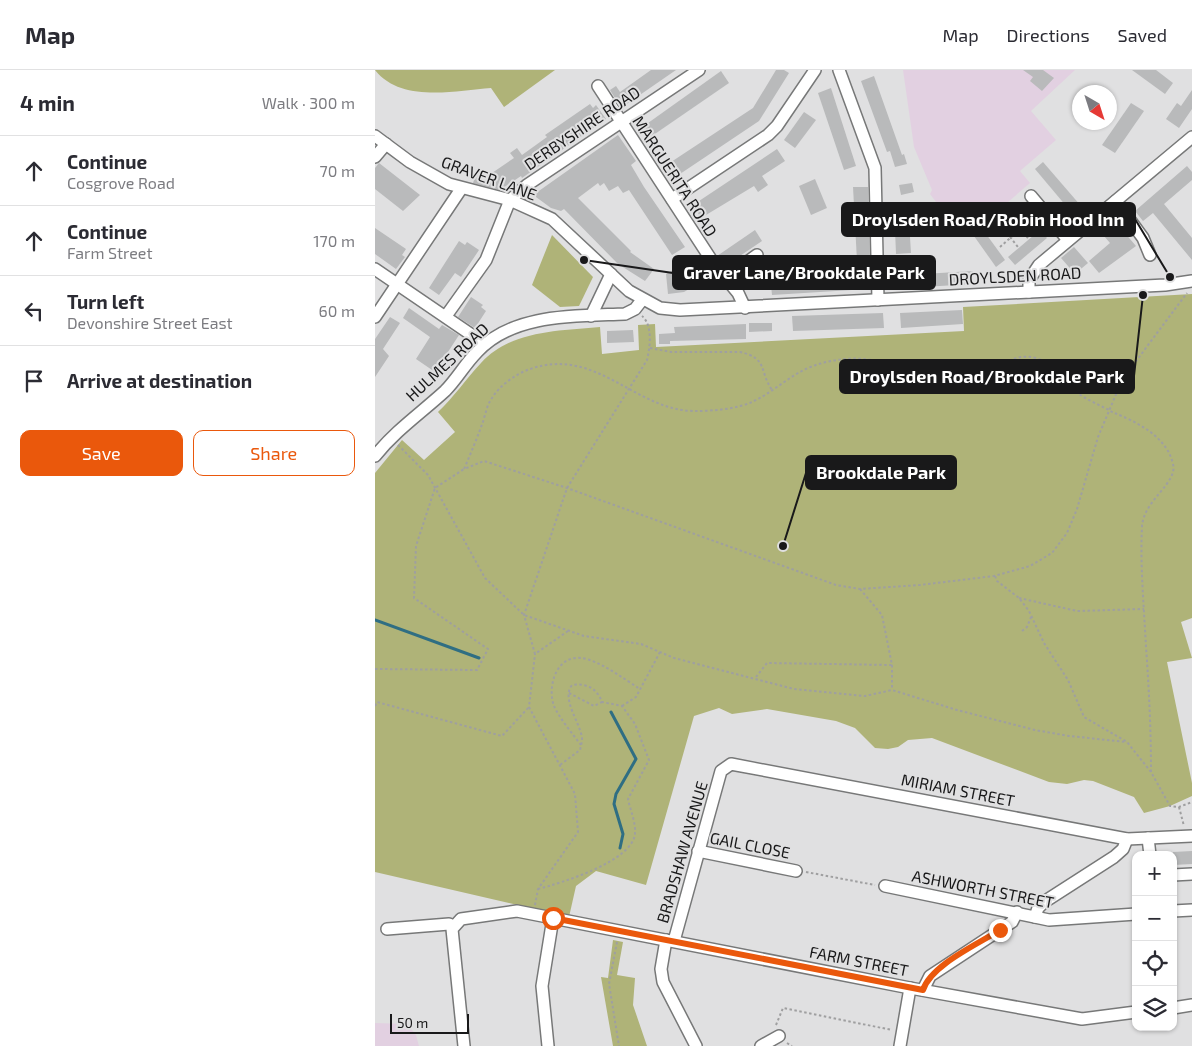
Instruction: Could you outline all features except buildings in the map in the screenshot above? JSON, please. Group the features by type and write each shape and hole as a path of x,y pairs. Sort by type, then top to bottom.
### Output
{"street":[{"name":"DERBYSHIRE ROAD","path":"510,200 527,185 699,70"},
{"path":"671,199 768,135 777,126 815,70"},
{"path":"839,70 875,168 878,300"},
{"name":"MARGUERITA ROAD","path":"598,86 671,199 725,278 738,293 745,308"},
{"name":"GRAVER LANE","path":"375,136 436,178 461,189 510,200 552,219 611,274"},
{"path":"1029,292 1029,280 1034,270 1116,200 1191,141"},
{"path":"375,157 386,144"},
{"path":"375,317 461,189"},
{"path":"1031,196 1068,240"},
{"path":"446,316 486,260 510,200"},
{"path":"1116,200 1143,238 1150,255"},
{"path":"707,282 725,278 757,255"},
{"path":"375,269 485,344"},
{"path":"591,316 611,274"},
{"name":"DROYLSDEN ROAD","path":"611,274 638,305 667,310 745,308 1190,285"},
{"name":"HULMES ROAD","path":"376,451 445,391 485,344 503,332 517,326 548,320 625,314 638,305"},
{"name":"MIRIAM STREET","path":"721,771 731,764 737,764 1127,839 1189,836"},
{"name":"BRADSHAW AVENUE","path":"696,1046 663,982 661,969 721,771"},
{"path":"1149,838 1150,851"},
{"path":"1035,917 1038,908 1044,902 1114,857 1123,849 1127,839"},
{"name":"GAIL CLOSE","path":"698,851 795,870"},
{"path":"1177,875 1192,874"},
{"name":"ASHWORTH STREET","path":"885,886 1056,920 1132,914"},
{"path":"1177,911 1192,910"},
{"name":"FARM STREET","path":"453,926 461,919 517,911 910,988 1081,1019 1132,1013"},
{"path":"923,990 930,976 1012,922 1017,912"},
{"path":"548,1046 542,986 553,918"},
{"path":"387,929 449,924 453,926 451,936 464,1046"},
{"path":"900,1046 910,988"},
{"path":"1177,1007 1192,1005"},
{"path":"761,1046 779,1036"}],"path":[{"path":"1000,246 1042,209"},
{"path":"1032,218 1041,228"},
{"path":"1020,229 1028,238"},
{"path":"1010,237 1018,247"},
{"path":"375,669 477,670 488,649 413,598 416,546 435,488 464,469 484,461 567,488 837,585 860,589 920,586 995,576 1030,566 1052,553 1067,533 1077,509 1098,437 1122,380 1141,352 1179,306 1190,285"},
{"path":"532,914 538,889 578,832 575,794 529,707 535,654 524,615 567,488 647,360 650,348 646,320 638,305"},
{"path":"650,348 671,352 740,352 751,354 758,358 772,390"},
{"path":"464,469 491,399 516,375 549,364 568,365 595,371 657,403 694,411 733,407 753,402 812,366 834,360 854,358 876,361 894,366 917,380 945,384 981,376 1014,358 1034,358 1048,362 1079,395 1132,420 1157,438 1166,448 1174,465 1173,476 1153,499 1145,512 1142,524 1142,590 1150,708 1151,772"},
{"path":"391,438 428,475 485,578 524,615 584,636 641,644 674,658 756,677 795,689 865,696 892,690 957,710 1035,730 1069,736 1127,742"},
{"path":"995,576 997,581 1019,598 1031,616 1043,643 1068,680 1084,717 1127,742 1151,772 1170,806 1179,807 1192,802"},
{"path":"860,589 882,615 893,665 892,690"},
{"path":"1019,598 1077,611 1144,609"},
{"path":"1022,631 1027,627 1031,616"},
{"path":"535,654 568,631"},
{"path":"622,706 636,697 660,652"},
{"path":"581,744 554,707 553,680 558,668 565,662 581,658 593,661 640,689"},
{"path":"756,677 767,663 893,665"},
{"path":"560,765 580,750 582,738 569,700 572,685 581,684 593,688 602,702"},
{"path":"538,889 565,882 583,874 608,862 630,847 635,833 628,799 649,760 635,724 622,706 602,702 593,706 569,693"},
{"path":"375,706 377,702 502,736 529,707"},
{"path":"1179,807 1189,836"},
{"path":"795,870 885,886"},
{"path":"619,931 609,984 619,1046"},
{"path":"779,1036 775,1023 783,1008 902,1032"}],"shaded area":[{"path":"903,70 1075,70 1031,111 1056,140 1020,171 1030,183 993,215 982,203 952,223 930,194 932,190 914,147"},
{"path":"375,1023 407,1024 416,1035 419,1046 375,1046"}],"green space":[{"path":"375,70 555,70 504,107 491,88 445,92 413,91 399,87 386,80"},
{"path":"552,235 593,277 579,306 560,307 532,285"},
{"path":"1192,294 1192,618 1181,622 1192,658 1167,662 1192,783 1192,796 1170,806 1144,813 1134,797 1093,781 1084,780 1067,784 1049,782 932,738 908,740 898,747 888,749 875,748 855,728 836,721 767,709 732,714 719,708 694,716 646,885 596,871 576,886 569,917 375,872 375,473 402,440 424,460 455,432 438,412 493,352 506,344 536,334 600,327 602,354 639,350 638,325 655,324 656,347 964,331 963,307"},
{"path":"613,940 623,942 617,975 635,978 633,1005 647,1046 613,1046 601,977 608,978"}],"waterway":[{"path":"375,620 479,658"},
{"path":"611,712 636,759 616,794 614,804 623,834 620,848"}],"place":[{"name":"Graver Lane/Brookdale Park","path":"584,260"},
{"name":"Droylsden Road/Robin Hood Inn","path":"1170,277"},
{"name":"Droylsden Road/Brookdale Park","path":"1143,295"},
{"name":"Brookdale Park","path":"783,546"}],"route":[{"path":"553,918 923,990 930,976 1000,930"}]}
